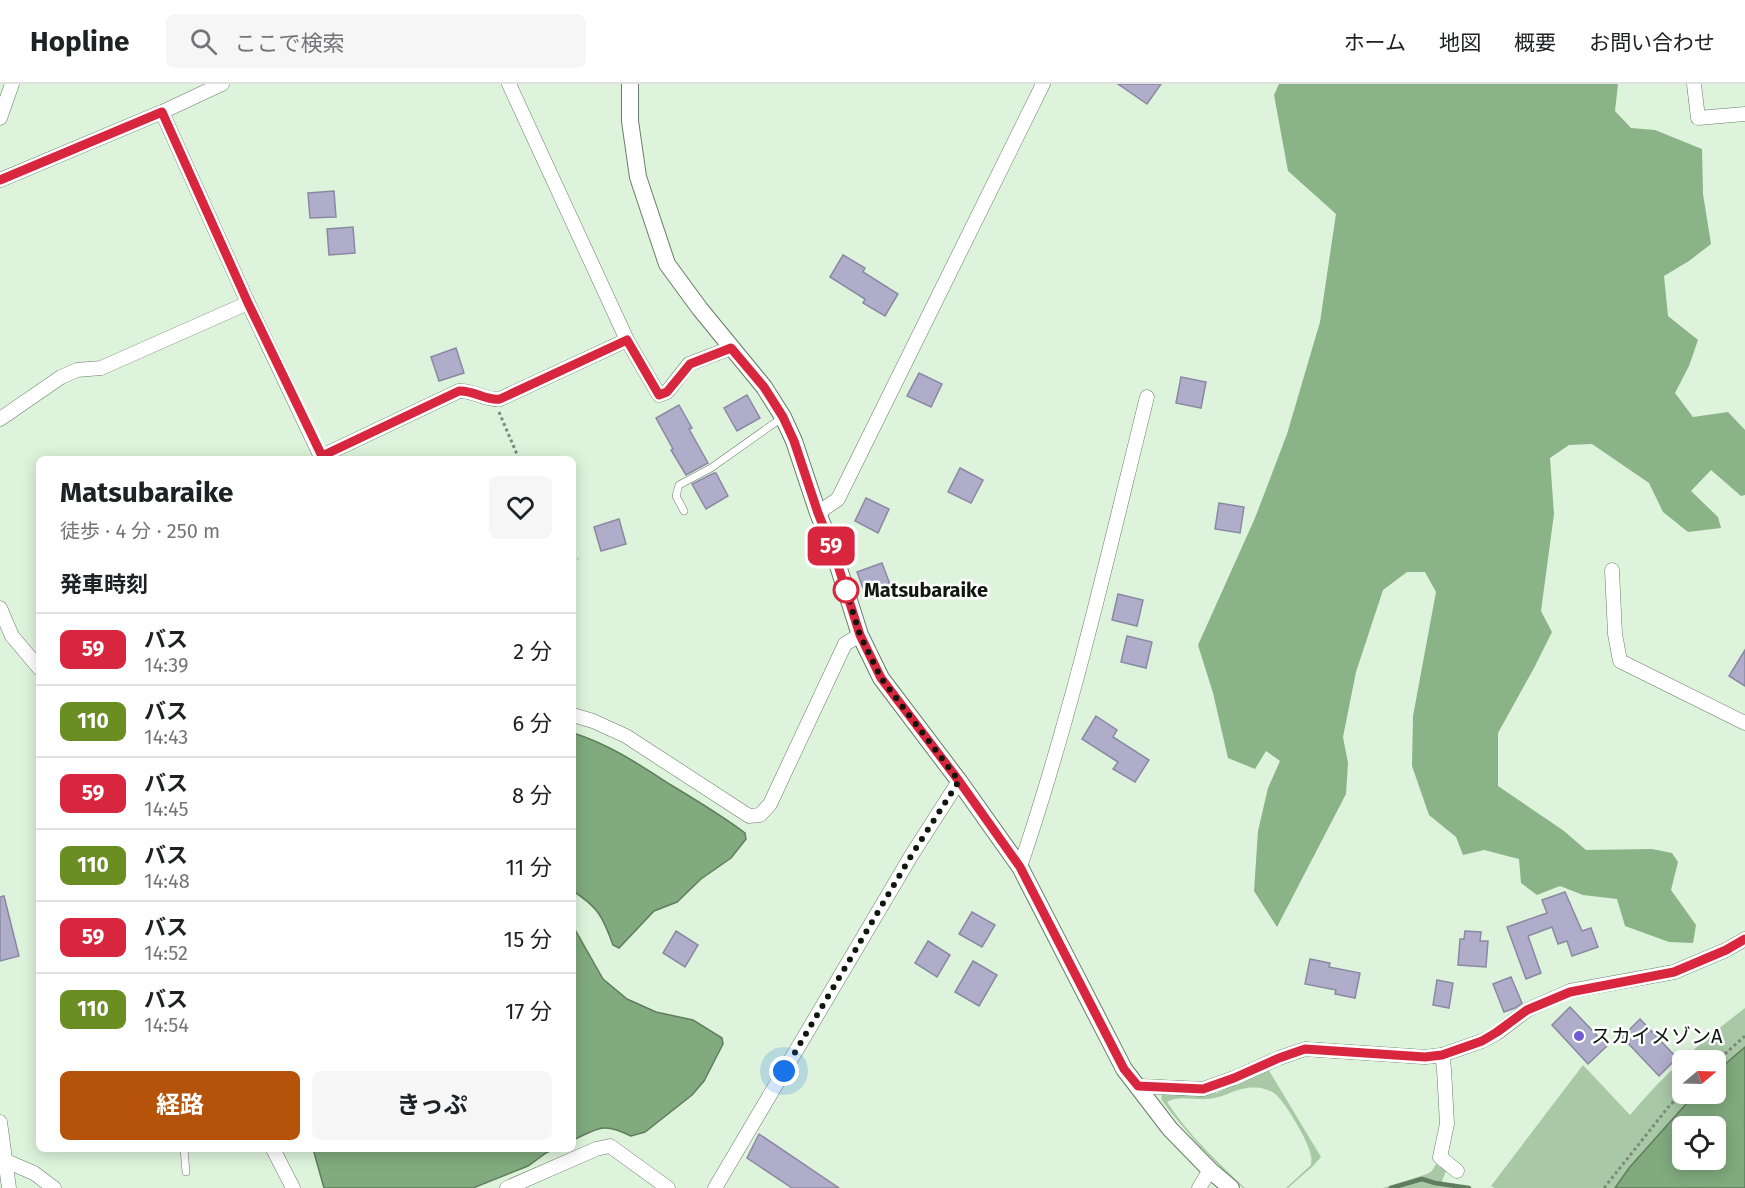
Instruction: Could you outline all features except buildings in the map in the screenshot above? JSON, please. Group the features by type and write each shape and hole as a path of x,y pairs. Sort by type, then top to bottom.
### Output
{"street":[{"path":"0,118 12,84"},
{"path":"0,180 162,112 222,84"},
{"path":"508,84 627,340 659,395 667,392 690,364 731,348"},
{"path":"630,84 630,121 638,177 667,264 764,387 783,417 794,441 834,553 860,635 881,678 959,781 1020,867 1124,1069 1170,1129 1231,1188"},
{"path":"818,513 838,499 1043,84"},
{"path":"1694,84 1698,118 1745,114"},
{"path":"162,112 248,303 321,456"},
{"path":"0,419 61,377 77,370 101,368 248,303"},
{"path":"326,456 459,391 466,390 493,400 500,399 627,340"},
{"path":"1020,867 1046,789 1147,397"},
{"path":"1612,570 1615,634 1620,661 1745,723"},
{"path":"0,608 12,636 36,664"},
{"path":"576,716 626,736 749,816 760,815 770,804 845,644 860,635"},
{"path":"715,1188 911,856 959,781"},
{"path":"1138,1086 1203,1089 1305,1049 1425,1057 1442,1055 1482,1041 1527,1010 1570,992 1674,972 1726,950 1745,939"},
{"path":"1442,1055 1447,1125 1440,1157 1457,1171"},
{"path":"0,1122 9,1188"},
{"path":"507,1188 597,1149 610,1146 668,1188"},
{"path":"275,1152 293,1188"},
{"path":"6,1161 34,1173 54,1188"},
{"path":"1199,1188 1210,1170"}],"lane":[{"path":"684,511 676,496 679,485 711,468 783,417"},
{"path":"184,1152 186,1172"}],"path":[{"path":"493,400 518,456"},
{"path":"1726,1053 1745,1036"},
{"path":"1604,1188 1673,1104"}],"shaded area":[{"path":"1279,84 1618,84 1615,111 1631,128 1655,130 1702,149 1703,194 1711,244 1664,276 1668,316 1698,340 1689,366 1675,393 1693,417 1728,412 1745,430 1745,495 1741,496 1711,470 1691,491 1718,517 1721,528 1688,532 1663,512 1649,483 1592,444 1569,445 1550,458 1554,514 1541,611 1552,632 1498,733 1498,786 1564,831 1586,850 1652,849 1672,853 1678,862 1671,890 1696,925 1693,943 1669,942 1625,926 1617,899 1583,895 1560,886 1537,895 1521,883 1519,859 1484,850 1463,855 1456,837 1429,815 1412,766 1413,716 1436,592 1425,572 1407,572 1383,590 1356,672 1343,737 1348,763 1346,794 1277,927 1254,891 1258,831 1268,788 1280,761 1266,751 1255,769 1228,758 1213,693 1198,645 1255,518 1287,434 1320,322 1336,214 1288,171 1274,95"},
{"path":"576,734 624,756 745,833 746,839 731,858 701,879 677,902 654,911 619,948 613,945 603,920 588,902 576,893"},
{"path":"576,931 603,979 627,999 656,1012 693,1020 722,1038 723,1044 704,1081 692,1095 645,1132 631,1136 614,1129 601,1128 576,1138"},
{"path":"1745,1008 1745,1047 1726,1063 1726,1050 1693,1050"},
{"path":"1745,1047 1745,1188 1615,1188 1629,1168 1672,1120 1672,1170 1726,1170 1726,1116 1675,1116 1686,1104 1726,1104 1726,1063"},
{"path":"1583,1065 1630,1115 1672,1070 1672,1104 1686,1104 1675,1116 1672,1116 1672,1120 1629,1168 1615,1188 1495,1188 1491,1186"},
{"path":"1268,1069 1321,1157 1288,1188 1286,1188 1311,1165 1311,1157 1296,1122 1274,1093 1261,1088 1245,1088 1214,1098 1181,1098 1167,1102 1194,1136 1245,1188 1243,1188 1189,1134 1161,1099 1162,1094 1166,1092 1199,1095 1217,1093"},
{"path":"314,1152 548,1152 528,1166 473,1188 324,1188"},
{"path":"1436,1164 1446,1171 1441,1184 1452,1188 1383,1188 1427,1174"}],"waterway":[{"path":"1391,1188 1422,1179 1469,1188"}],"bus line":[{"name":"59","path":"0,180 162,112 248,303 322,456 459,391 466,390 493,400 500,399 627,340 659,395 667,392 690,364 731,348 764,387 783,417 794,441 860,635 881,678 959,781 1020,867 1124,1069 1138,1086 1203,1089 1305,1049 1425,1057 1442,1055 1482,1041 1527,1010 1570,992 1674,972 1726,950 1745,939"}],"place":[{"name":"Matsubaraike","path":"846,590"},
{"name":"スカイメゾンA","path":"1579,1036"}],"route":[{"path":"784,1071 911,856 959,781 881,678 860,635 846,590"}]}
